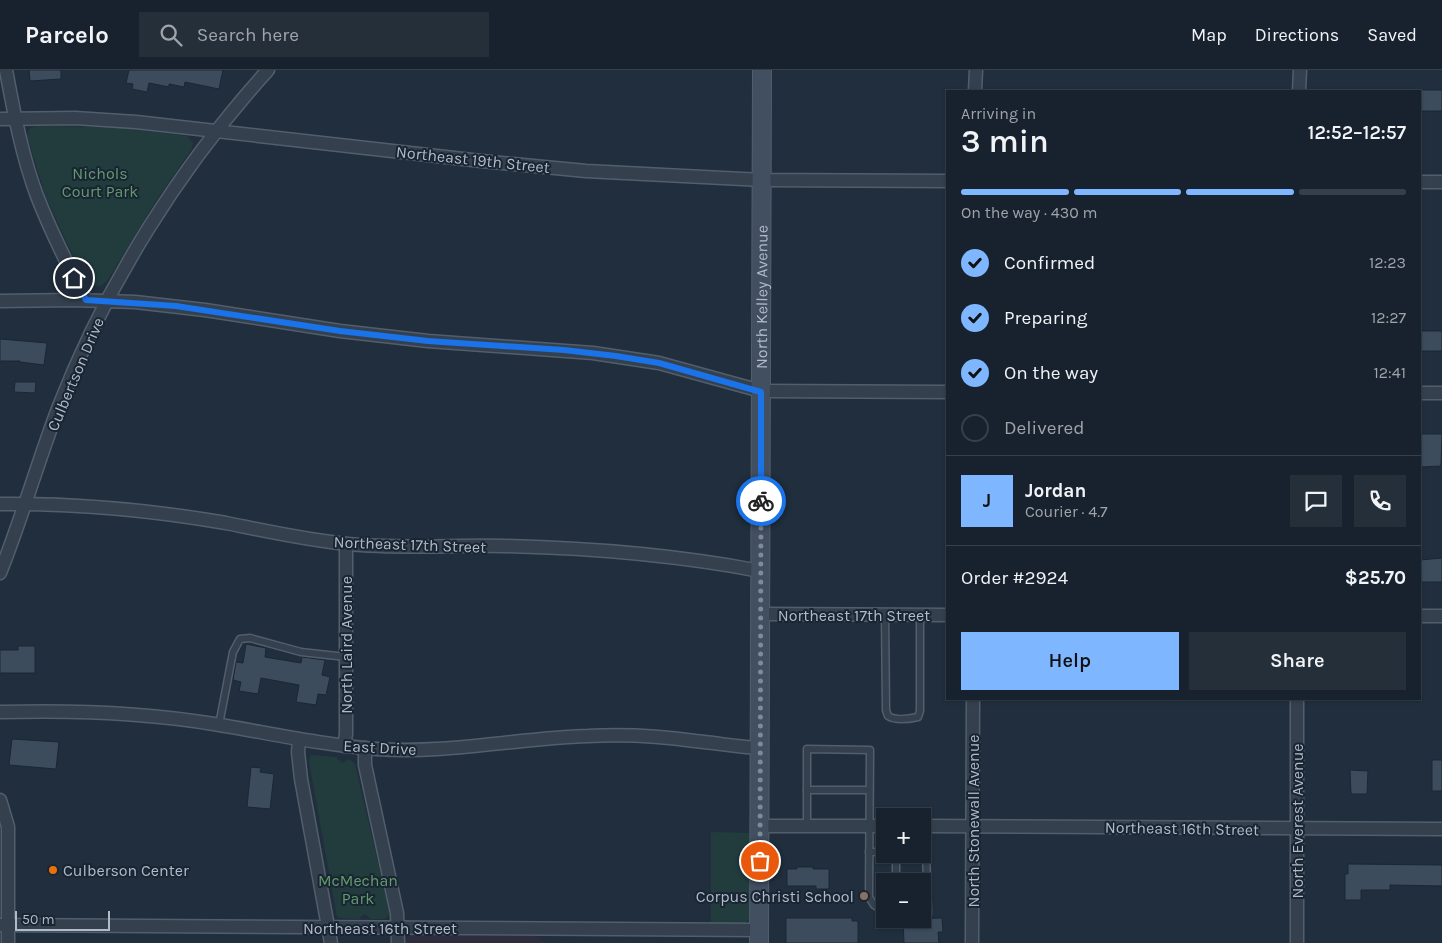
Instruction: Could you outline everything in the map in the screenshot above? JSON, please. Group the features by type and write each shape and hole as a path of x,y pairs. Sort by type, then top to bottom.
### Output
{"street":[{"path":"6,70 15,119 37,195 58,246 86,300"},
{"name":"Culbertson Drive","path":"0,573 26,504 59,406 107,301 154,220 192,164 268,70"},
{"name":"North Kelley Avenue","path":"760,936 762,70"},
{"path":"975,90 976,70"},
{"path":"1299,90 1300,70"},
{"name":"Northeast 19th Street","path":"0,119 103,119 586,171 762,180 946,181"},
{"path":"1421,182 1442,182"},
{"path":"0,301 86,300 176,306 340,331 428,341 564,350 616,356 659,363 761,392 946,392"},
{"path":"1421,393 1442,393"},
{"name":"Northeast 17th Street","path":"0,504 143,511 226,523 310,540 346,544 393,547 502,546 615,551 730,566 760,572"},
{"name":"North Laird Avenue","path":"344,746 346,544"},
{"name":"Northeast 17th Street","path":"760,614 946,615"},
{"path":"1421,616 1442,616"},
{"name":"North Stonewall Avenue","path":"972,943 973,700"},
{"name":"North Everest Avenue","path":"1297,700 1297,943"},
{"name":"East Drive","path":"0,712 83,711 127,714 219,725 299,740 393,750 443,749 548,738 619,735 670,738 760,748"},
{"path":"299,740 298,752 301,779 329,928 330,943"},
{"path":"365,748 365,765 396,905 398,943"},
{"path":"0,800 8,827 4,925 8,943"},
{"path":"760,826 876,826"},
{"name":"Northeast 16th Street","path":"931,826 1442,829"},
{"name":"Northeast 16th Street","path":"4,925 397,928 760,936"}],"lane":[{"path":"885,615 886,710 888,716 893,719 918,717 920,711 920,615"},
{"path":"219,725 234,652 240,639 250,638 300,652 346,657"},
{"path":"807,826 806,749 870,750 869,898 876,906"},
{"path":"807,790 869,790"},
{"path":"869,852 876,852"}],"shaded area":[{"path":"534,936 540,937 545,943 404,943 407,937"}],"green space":[{"name":"Nichols Court Park","path":"37,126 116,127 187,136 193,143 191,150 155,202 107,281 101,286 90,285 83,278 46,197 27,136 30,128"},
{"name":"McMechan Park","path":"310,756 336,757 342,763 349,759 355,764 390,914 385,919 370,919 364,914 358,919 337,917 309,762"},
{"path":"711,832 752,833 751,918 745,923 711,923"}],"building":[{"path":"29,70 61,70 61,79 30,81"},
{"path":"129,70 223,70 219,89 185,82 184,87 169,84 169,87 149,83 147,92 132,89 133,84 126,83"},
{"path":"1421,90 1442,90 1442,111 1421,111"},
{"path":"1421,331 1442,331 1442,351 1421,351"},
{"path":"0,339 47,343 44,365 20,361 0,361"},
{"path":"15,382 36,382 35,393 14,392"},
{"path":"1421,434 1442,434 1441,466 1421,467"},
{"path":"1442,558 1442,582 1421,582 1421,560"},
{"path":"246,644 266,648 265,657 301,663 302,657 325,660 322,675 330,677 326,695 318,694 316,705 296,702 299,685 261,678 258,694 239,691 241,682 233,680 236,662 243,663"},
{"path":"18,646 35,646 35,673 0,673 0,650 18,650"},
{"path":"12,739 59,742 56,769 9,765"},
{"path":"1432,760 1442,760 1442,791 1432,791"},
{"path":"251,767 261,768 260,772 274,774 270,809 247,807"},
{"path":"1350,770 1368,771 1367,794 1351,794"},
{"path":"1348,864 1442,865 1442,886 1390,885 1390,890 1361,890 1361,900 1345,900 1345,874 1348,874"},
{"path":"797,867 829,869 829,889 816,889 816,886 787,886 787,869 797,869"},
{"path":"786,918 852,918 852,921 858,921 858,943 786,943"},
{"path":"931,918 942,918 943,932 938,932 939,943 904,943 903,928 931,928"}],"way so far":[{"path":"760,861 761,501"}],"place":[{"name":"Culberson Center","path":"53,870"},
{"name":"Corpus Christi School","path":"864,896"}],"route":[{"path":"74,278 86,300 176,306 340,331 428,341 504,348 564,350 616,356 659,363 761,392 761,501"}]}
